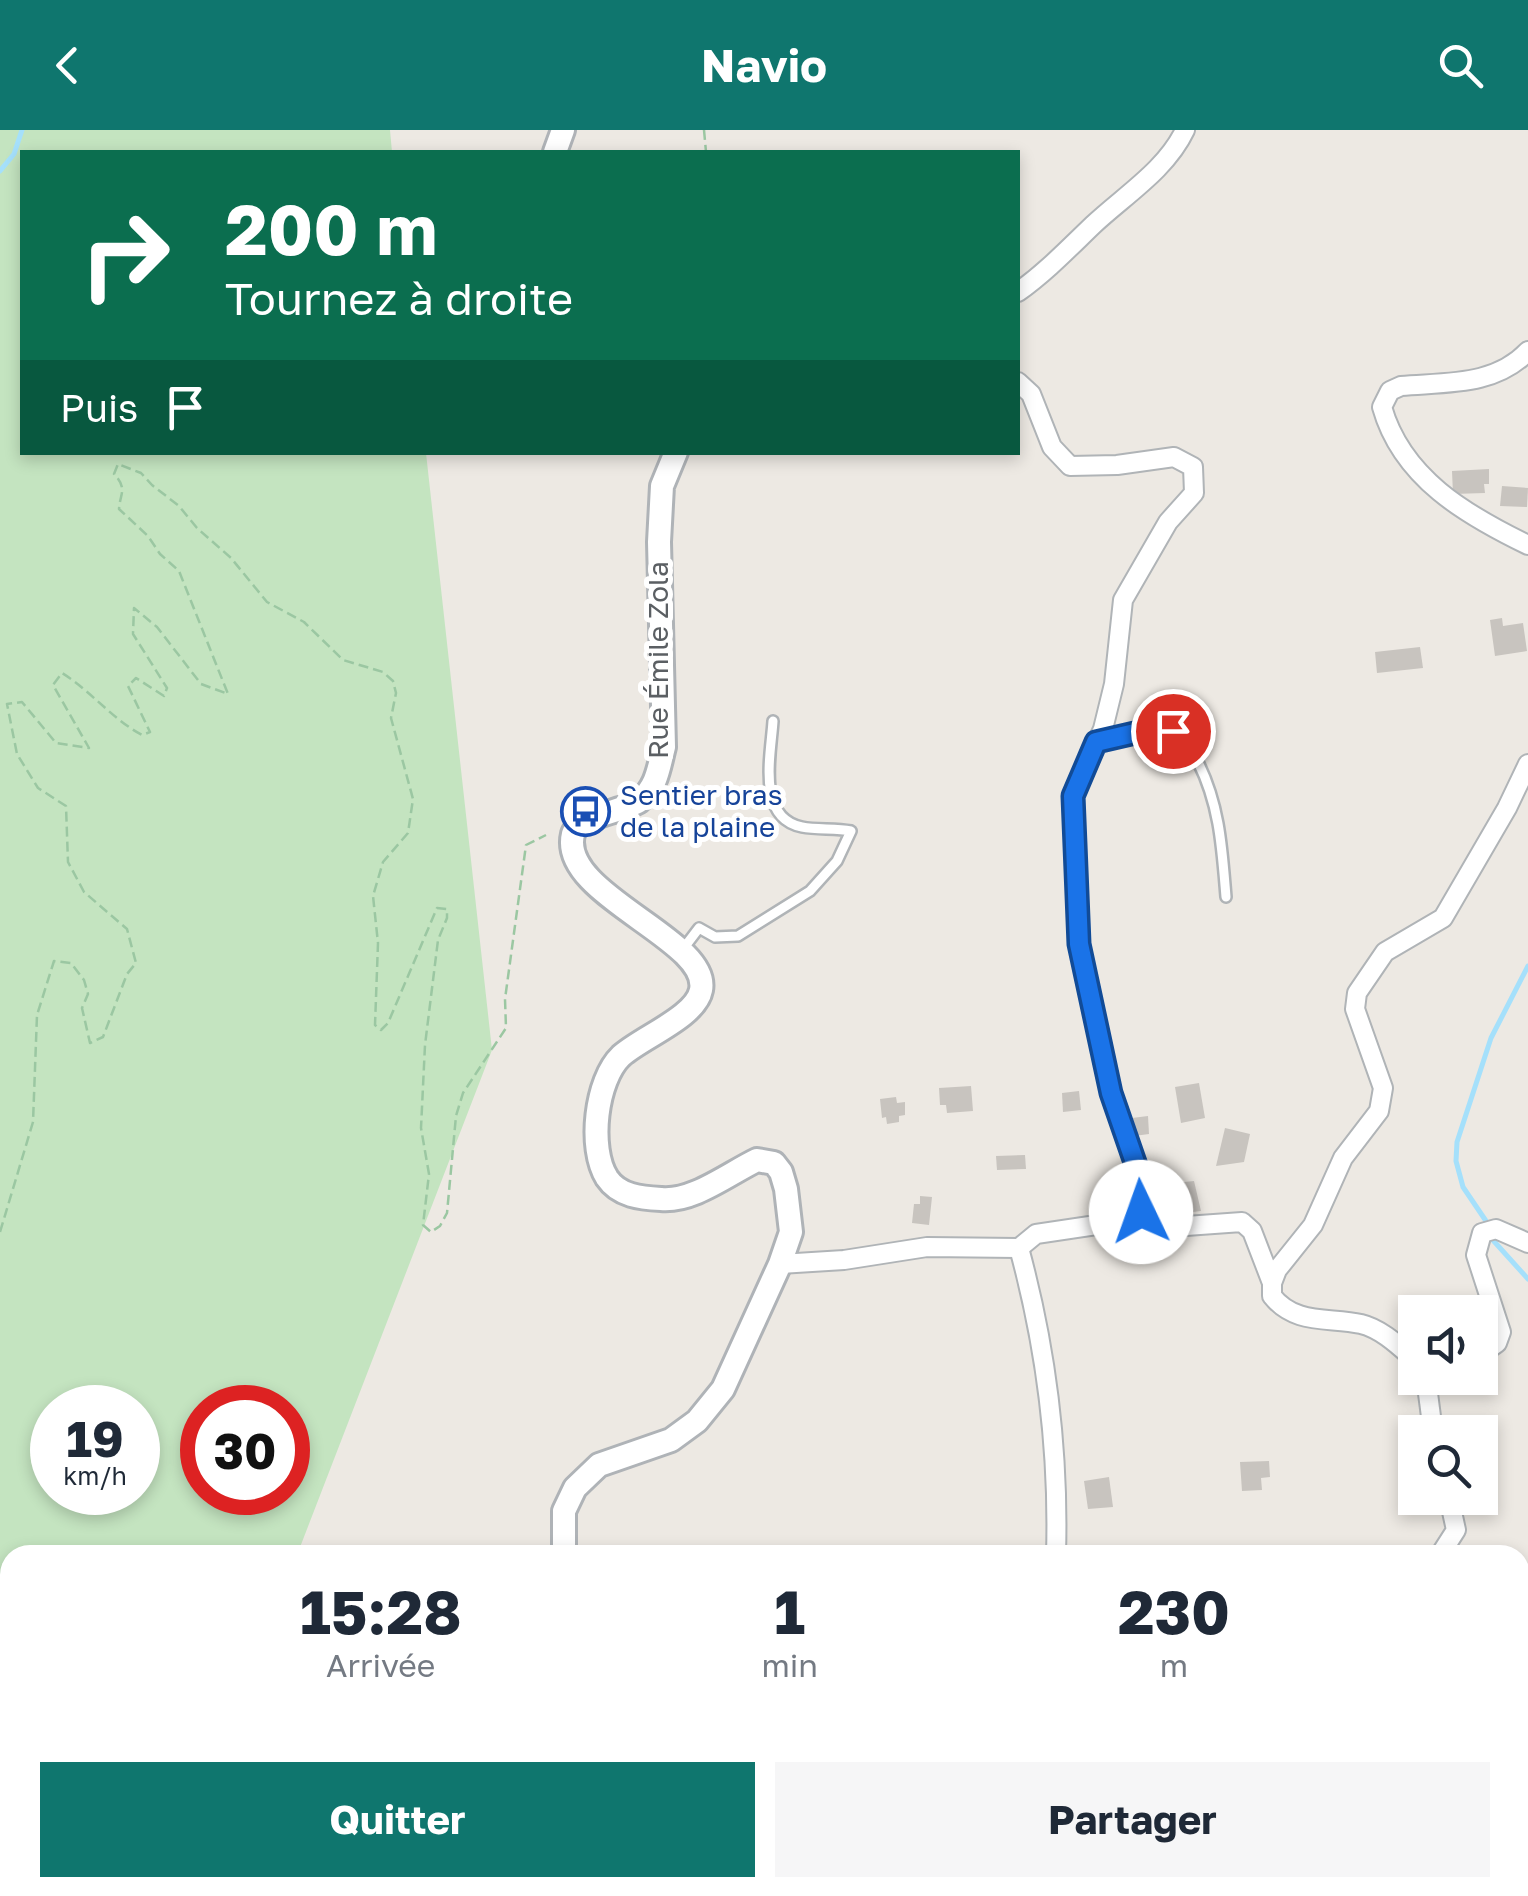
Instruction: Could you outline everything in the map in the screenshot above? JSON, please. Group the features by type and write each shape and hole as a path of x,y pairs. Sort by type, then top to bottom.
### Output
{"main road":[{"name":"Rue Émile Zola","path":"564,1545 564,1511 575,1488 600,1465 671,1440 697,1421 723,1390 791,1232 786,1189 774,1163 757,1160 678,1200 633,1197 608,1180 600,1161 596,1115 604,1084 618,1059 652,1032 684,1016 701,993 701,976 682,951 588,879 575,853 572,836 587,821 638,802 657,778 664,747 662,486 675,455"}],"street":[{"path":"1020,291 1052,267 1151,175 1185,130"},
{"path":"1528,352 1509,370 1489,378 1401,386 1390,391 1382,407 1397,443 1442,496 1528,545"},
{"path":"780,1264 844,1260 927,1247 1018,1248 1036,1234 1130,1220 1148,1200 1111,1093 1079,944 1073,796 1096,742 1114,684 1123,600 1168,522 1194,493 1193,467 1174,456 1117,466 1070,466 1052,447 1031,394 1020,384"},
{"path":"1398,1345 1365,1324 1293,1315 1272,1296 1272,1283 1276,1270 1313,1225 1343,1158 1379,1111 1383,1088 1355,1010 1357,993 1385,952 1443,918 1528,764"},
{"path":"1141,1212 1172,1227 1242,1222 1252,1231 1272,1283"},
{"path":"1489,1295 1476,1255 1482,1233 1496,1229 1528,1243"},
{"path":"1018,1248 1032,1296 1044,1373 1055,1470 1056,1545"},
{"path":"1446,1545 1456,1530 1453,1515"}],"lane":[{"path":"682,951 698,928 715,937 738,936 810,891 837,861 851,830 800,827 781,816 769,793 772,721"},
{"path":"1096,742 1148,730 1173,731 1188,743 1208,782 1220,822 1226,897"}],"path":[{"path":"0,1232 33,1122 37,1015 54,961 71,963 84,980 88,994 82,1008 90,1043 103,1037 127,974 136,963 127,929 84,892 68,862 66,806 38,788 17,754 6,704 22,702 56,743 89,748 53,684 62,673 87,688 124,725 142,734 150,732 128,686 136,678 164,696 167,688 133,634 134,608 157,628 201,684 228,694 179,571 119,509 124,497 123,484 114,474 118,464 141,473 179,506 231,558 267,602 304,622 344,660 384,672 393,681 396,692 391,718 413,799 408,834 383,862 373,896 378,943 375,1025 380,1030 388,1023 407,972 427,936 433,913 438,908 447,909 448,918 438,940 421,1108 424,1158 429,1174 423,1225 431,1232 440,1226 447,1212 456,1116 463,1093 506,1028 506,999 526,845 546,836"}],"green space":[{"path":"0,130 390,130 392,150 20,150 20,455 426,455 492,1050 301,1545 0,1545"}],"building":[{"path":"1489,469 1485,493 1453,494 1452,471"},
{"path":"1502,486 1528,488 1527,507 1500,506"},
{"path":"1502,618 1503,626 1523,623 1527,651 1495,656 1490,620"},
{"path":"1420,647 1423,668 1377,673 1375,652"},
{"path":"1199,1083 1205,1118 1181,1123 1175,1087"},
{"path":"971,1086 973,1111 947,1113 946,1105 940,1105 939,1088"},
{"path":"1079,1091 1081,1110 1063,1112 1062,1093"},
{"path":"896,1097 897,1103 905,1102 905,1115 899,1116 899,1122 887,1124 886,1117 882,1118 880,1099"},
{"path":"1148,1116 1149,1134 1134,1136 1132,1118"},
{"path":"1225,1128 1250,1134 1244,1162 1216,1166"},
{"path":"1025,1155 1026,1169 997,1170 996,1156"},
{"path":"1194,1181 1201,1211 1169,1215 1165,1189 1176,1187 1175,1183"},
{"path":"920,1196 932,1197 929,1225 912,1223 914,1204 920,1204"},
{"path":"1269,1461 1270,1477 1261,1478 1262,1490 1242,1491 1240,1462"},
{"path":"1109,1477 1113,1507 1088,1509 1084,1481"}],"waterway":[{"path":"0,171 14,154 22,130"},
{"path":"1486,1221 1463,1187 1456,1161 1457,1142 1491,1038 1528,966"},
{"path":"1491,1238 1528,1279"}],"place":[{"name":"Sentier bras de la plaine","path":"585,811"}],"route":[{"path":"1141,1212 1148,1200 1111,1093 1079,944 1073,796 1096,742 1148,730 1173,731"}]}
